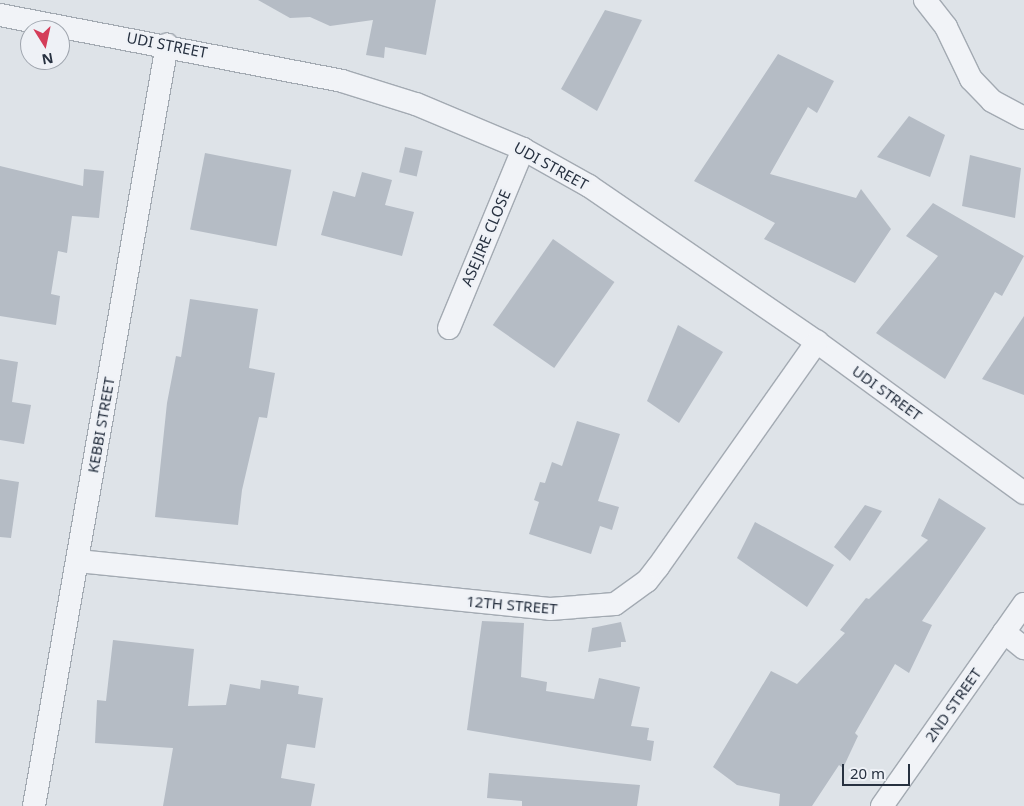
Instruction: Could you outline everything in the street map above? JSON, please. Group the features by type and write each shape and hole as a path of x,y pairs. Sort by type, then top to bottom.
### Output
{"street":[{"path":"925,0 946,28 971,79 992,101 1024,118"},
{"name":"UDI STREET","path":"0,15 167,45 342,81 416,104 523,149 588,186 817,342 1024,493"},
{"name":"KEBBI STREET","path":"34,806 167,45"},
{"name":"ASEJIRE CLOSE","path":"449,328 523,149"},
{"name":"12TH STREET","path":"78,561 550,610 615,604 647,581 658,567 817,342"},
{"name":"2ND STREET","path":"882,806 1024,604"},
{"path":"1004,632 1024,648"}],"building":[{"path":"258,0 436,0 426,55 385,47 384,58 366,55 373,20 330,26 310,17 290,18"},
{"path":"605,10 642,20 597,111 561,89"},
{"path":"778,54 834,81 817,113 808,107 770,174 856,198 861,189 891,229 855,283 764,239 775,223 694,181"},
{"path":"909,116 945,135 930,177 877,157"},
{"path":"405,147 423,151 417,176 399,172"},
{"path":"205,153 291,170 277,246 190,230"},
{"path":"970,155 1021,168 1015,218 962,206"},
{"path":"0,166 83,186 84,169 104,171 99,218 72,216 67,253 58,251 51,294 60,296 56,325 0,316"},
{"path":"362,172 392,180 385,205 414,212 402,256 321,235 333,191 355,197"},
{"path":"933,203 1024,256 1002,296 995,292 945,379 876,333 938,256 906,236"},
{"path":"553,239 614,282 554,368 493,325"},
{"path":"190,299 258,309 249,368 275,373 267,418 259,417 242,490 238,525 155,517 167,403 176,356 181,357"},
{"path":"1024,316 1024,395 982,379"},
{"path":"678,325 723,352 679,423 647,401"},
{"path":"0,359 18,362 12,402 31,405 24,444 0,440"},
{"path":"577,421 620,434 598,501 619,507 612,530 600,526 591,554 529,534 539,502 534,500 540,482 545,483 552,462 562,466"},
{"path":"0,479 19,482 11,538 0,537"},
{"path":"939,498 986,528 922,621 932,625 909,673 895,664 855,733 858,736 843,768 839,765 812,806 779,806 780,794 737,785 713,767 771,671 797,684 845,633 840,630 866,598 869,599 928,540 921,536"},
{"path":"865,505 882,511 850,561 834,547"},
{"path":"755,522 834,565 807,607 737,558"},
{"path":"482,621 524,623 521,677 547,682 546,691 594,699 599,678 640,687 631,726 649,728 647,740 654,741 651,761 467,730"},
{"path":"621,622 626,642 621,642 621,647 588,652 592,628"},
{"path":"113,640 194,649 188,706 226,705 230,684 260,689 261,680 299,686 298,694 323,698 315,748 287,744 281,778 315,784 311,806 163,806 173,748 95,743 97,700 106,701"},
{"path":"489,773 640,785 637,806 522,806 522,801 487,798"}]}
